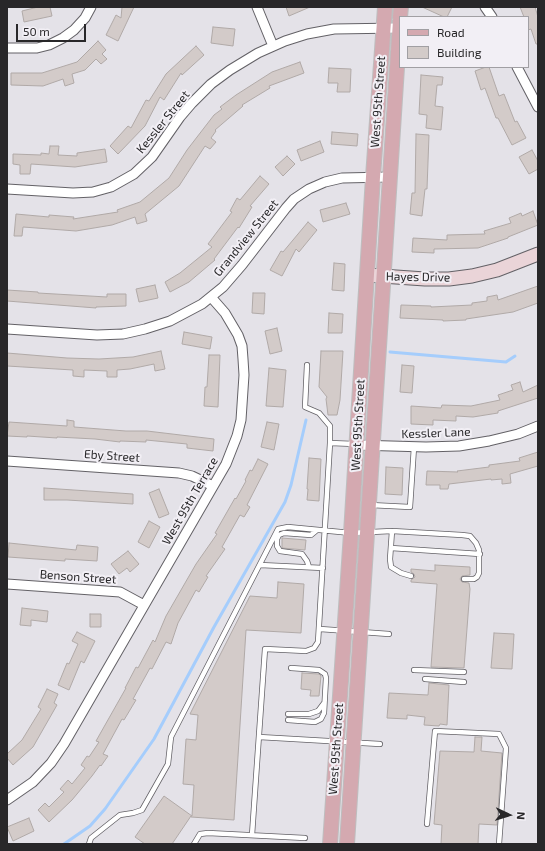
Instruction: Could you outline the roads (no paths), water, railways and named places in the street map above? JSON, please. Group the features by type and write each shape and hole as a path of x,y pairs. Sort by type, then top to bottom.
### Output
{"main road":[{"name":"West 95th Street","path":"330,844 352,533 356,444 385,7"},
{"name":"West 95th Street","path":"347,844 399,36"}],"street":[{"path":"7,48 37,48 63,38 74,30 85,18 91,7"},
{"path":"257,7 273,46"},
{"path":"485,7 491,16"},
{"name":"Kessler Street","path":"7,189 83,193 102,190 120,183 134,174 152,157 184,112 211,84 230,70 258,53 307,34 334,29 383,29 399,22"},
{"path":"518,68 538,107"},
{"name":"Grandview Street","path":"7,329 97,335 123,334 170,321 202,304 223,287 242,265 277,217 294,199 317,185 329,181 342,178 389,177"},
{"name":"Hayes Drive","path":"367,275 449,279 472,276 497,270 538,254"},
{"name":"West 95th Terrace","path":"7,800 33,782 51,763 64,744 226,464 237,436 241,420 244,375 242,346 238,335 225,313 211,297"},
{"name":"Kessler Lane","path":"356,444 414,447 459,446 518,434 538,426"},
{"name":"Eby Street","path":"7,461 179,473 192,476 213,486"},
{"name":"Benson Street","path":"7,584 120,592 144,605"}],"lane":[{"path":"252,835 265,649 306,651 314,648 318,642 320,629 330,426 319,413 305,407 307,365"},
{"path":"330,443 356,444"},
{"path":"369,505 410,507 414,447"},
{"path":"89,844 91,838 120,815 142,810 168,764 171,737 278,529 288,527 352,533 392,531 470,536 476,543 480,554 480,573 478,578 464,579"},
{"path":"309,567 302,554 280,551 277,546 277,539 279,535 284,533 311,535 317,530"},
{"path":"392,531 390,559 392,567 401,573 411,576"},
{"path":"391,548 480,554"},
{"path":"260,565 323,568"},
{"path":"320,629 389,634"},
{"path":"288,720 315,722 321,719 324,713 325,674 319,670 291,668"},
{"path":"414,670 464,672"},
{"path":"426,679 464,682"},
{"path":"288,714 309,714 318,711 324,702"},
{"path":"427,824 435,731 500,734 506,748 499,844"},
{"path":"259,737 380,744"},
{"path":"194,844 200,834 208,833 305,838"}],"waterway":[{"path":"390,352 506,362 515,356"},
{"path":"64,844 90,826 105,809 154,739 214,627 285,502 291,485 306,420"}]}
